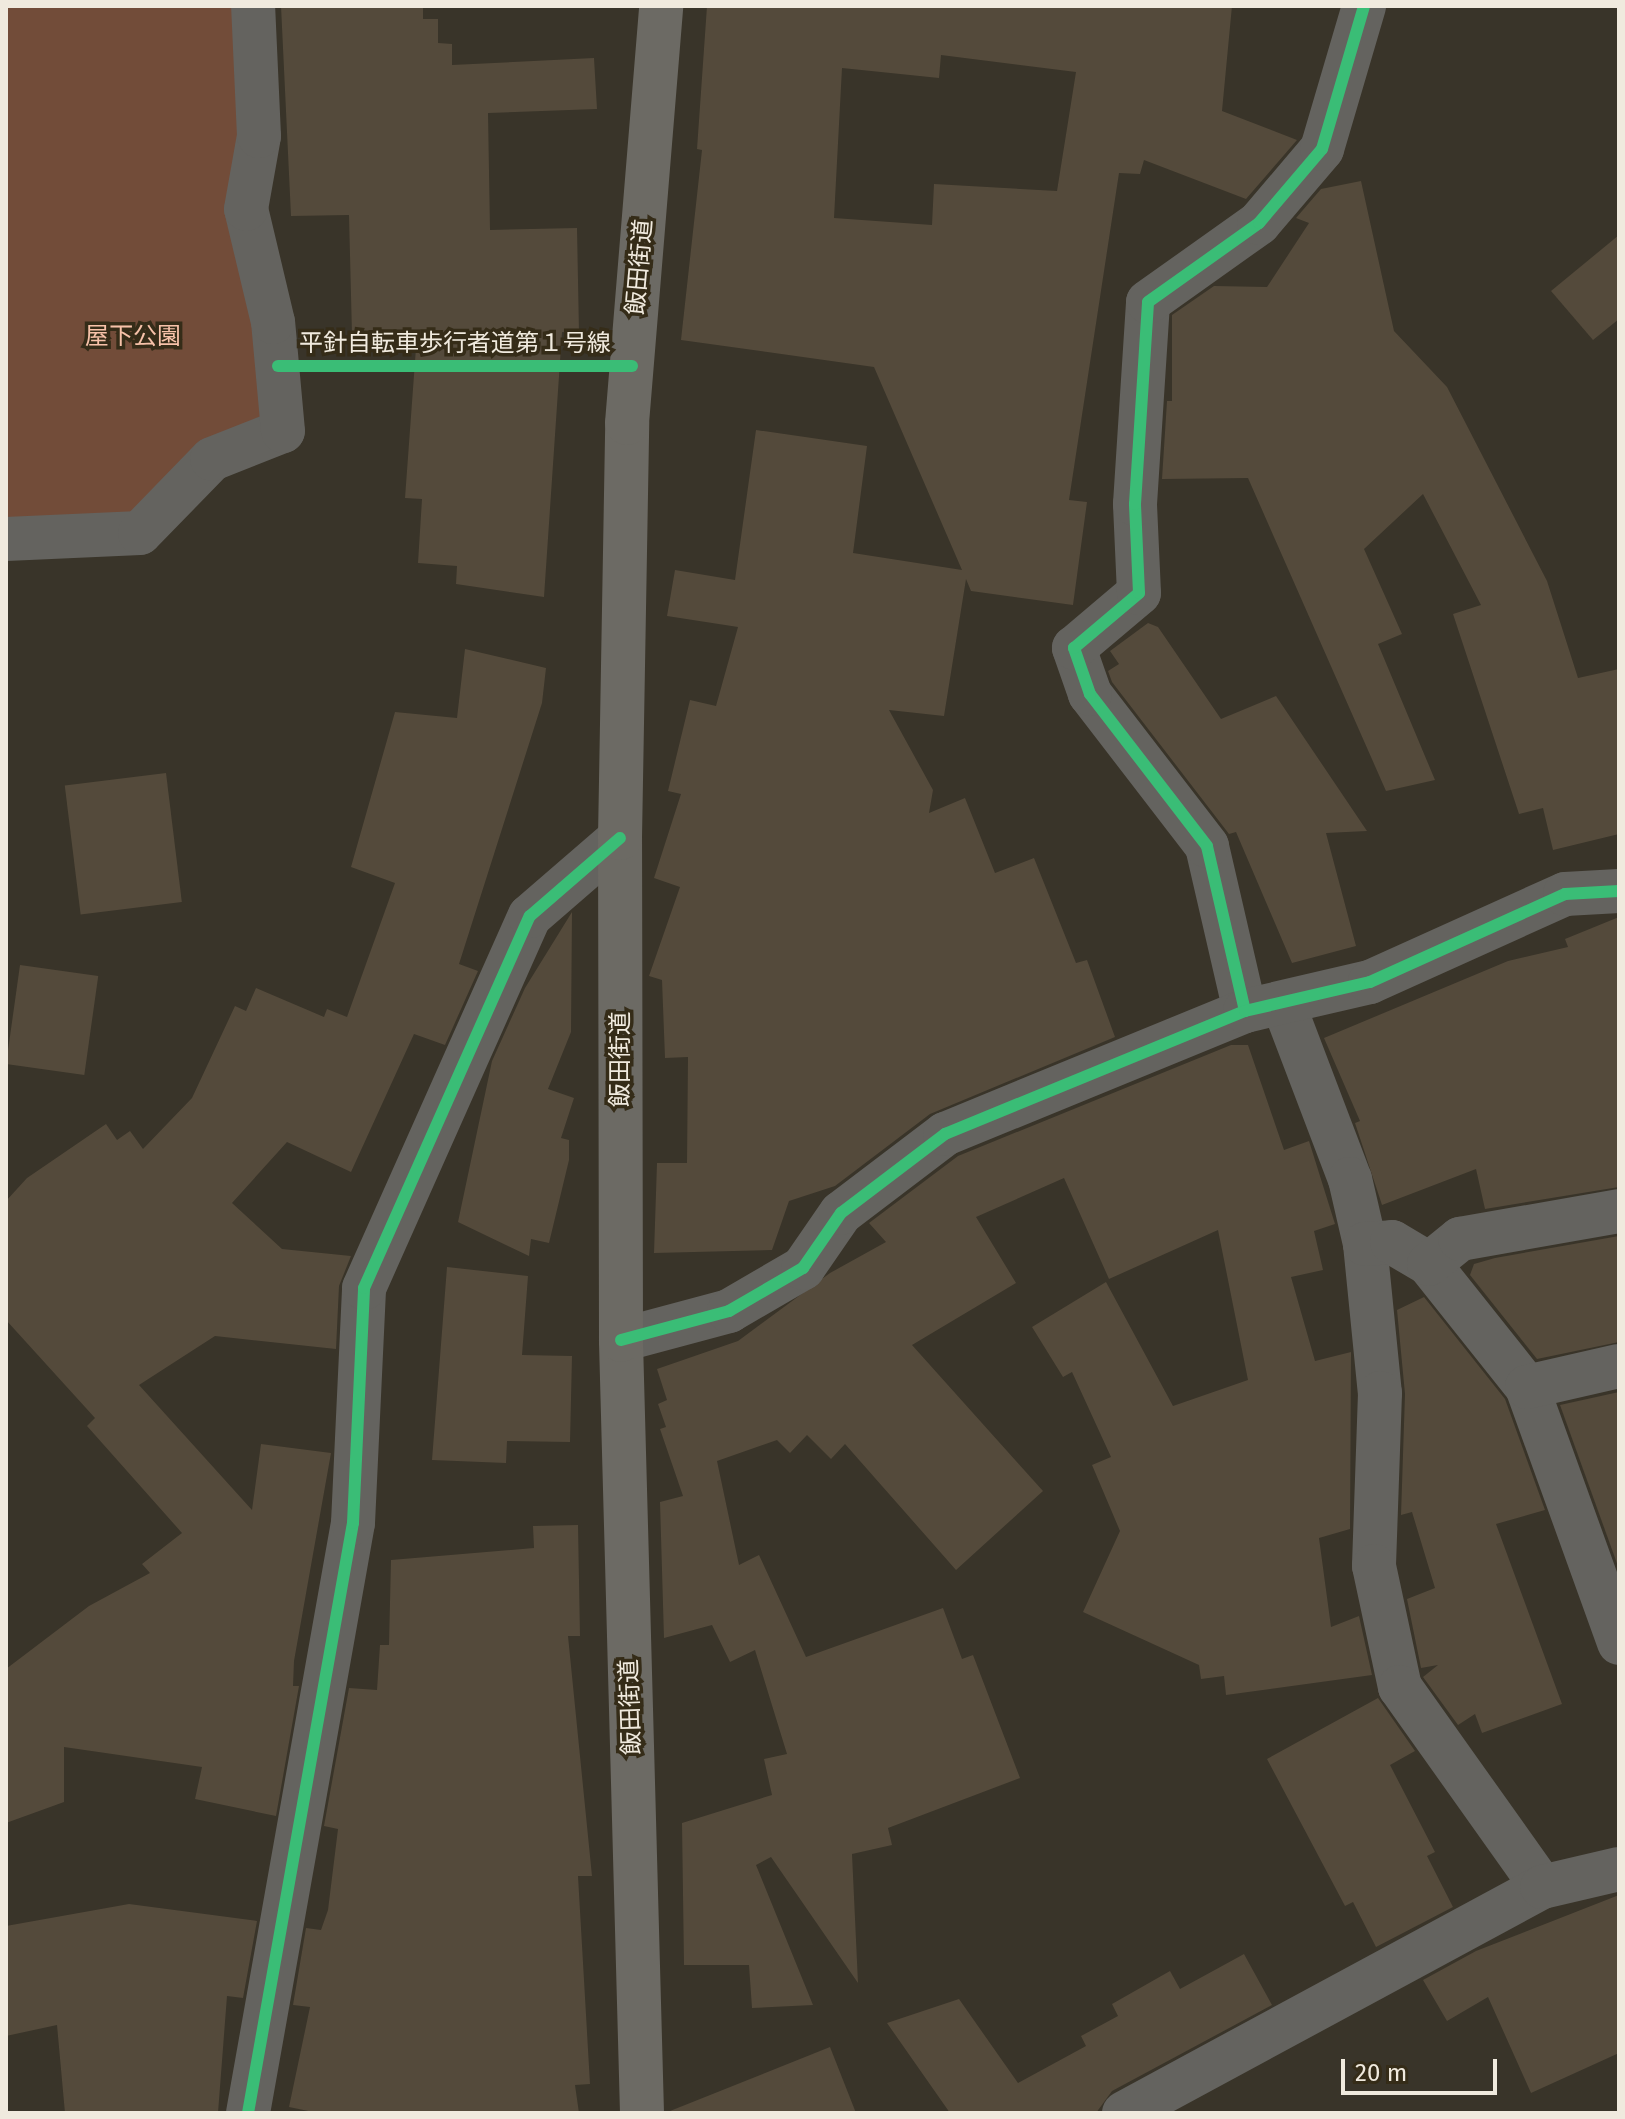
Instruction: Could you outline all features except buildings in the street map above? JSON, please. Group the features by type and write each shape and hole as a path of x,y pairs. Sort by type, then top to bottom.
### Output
{"main road":[{"name":"飯田街道","path":"642,2113 621,1340 620,838 632,366 661,6"}],"street":[{"path":"6,539 140,533 212,459 283,431 278,366 246,209 259,136 253,6"},
{"path":"1364,6 1322,149 1259,223 1148,302 1135,504 1139,593 1074,648 1090,694 1207,846 1264,1007 1350,1179 1365,1244 1380,1393 1374,1566 1400,1687 1542,1887"},
{"path":"248,2113 353,1523 364,1288 530,916 620,838"},
{"path":"621,1340 729,1311 803,1268 841,1213 945,1134 1264,1007 1370,982 1565,894 1619,891"},
{"path":"1429,1264 1460,1239 1619,1211"},
{"path":"1365,1244 1392,1242 1429,1264 1527,1387 1619,1643"},
{"path":"1527,1387 1619,1366"},
{"path":"1124,2113 1542,1887 1619,1869"}],"green space":[{"name":"屋下公園","path":"6,6 242,6 266,343 266,424 140,518 6,527"}],"cycle path":[{"path":"1245,1011 1207,846 1090,694 1074,648 1139,593 1135,504 1148,302 1259,223 1322,149 1364,6"},
{"name":"平針自転車歩行者道第１号線","path":"278,366 632,366"},
{"path":"248,2113 353,1523 364,1288 530,916 620,838"},
{"path":"621,1340 729,1311 803,1268 841,1213 945,1134 1245,1011 1370,982 1565,894 1619,891"}]}
